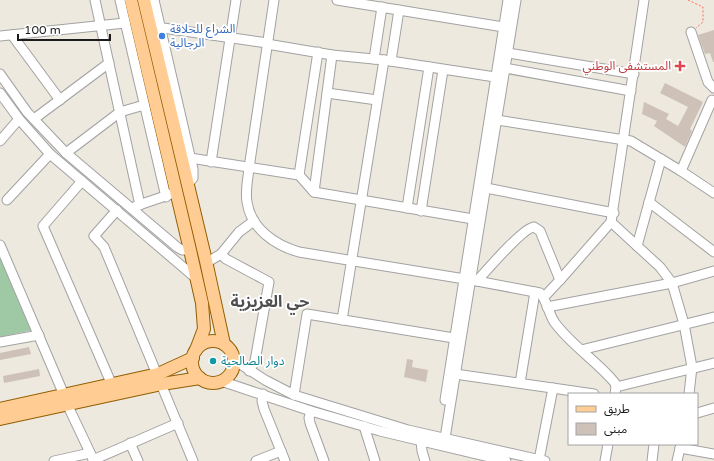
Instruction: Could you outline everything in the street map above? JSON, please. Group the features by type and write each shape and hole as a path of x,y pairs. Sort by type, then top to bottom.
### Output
{"main road":[{"path":"131,0 171,194 190,250 197,279 204,322 203,334 195,354 194,369 200,378"},
{"path":"144,0 155,27 224,344"},
{"path":"0,409 66,400 160,379 195,354 203,344 207,342 224,344 231,351 234,360 231,373 221,381 210,383 200,378 160,379 112,384 66,400 0,419"}],"street":[{"path":"95,0 120,112 136,206"},
{"path":"120,0 144,105 171,194 136,206 124,217"},
{"path":"154,0 155,27 194,174 193,178 188,184"},
{"path":"211,162 236,0"},
{"path":"274,0 246,193 248,208 254,221 262,232 289,249 351,261 470,280 535,292 544,296"},
{"path":"337,0 376,4 399,10 508,27"},
{"path":"442,437 455,374 508,53 508,0"},
{"path":"442,437 454,338 470,280 473,220 496,77 516,0"},
{"path":"544,296 560,280 612,218 644,0"},
{"path":"374,59 376,4"},
{"path":"342,320 377,100 399,10"},
{"path":"0,36 125,23"},
{"path":"155,27 230,37 332,55 374,59 496,77"},
{"path":"691,32 708,82 714,88"},
{"path":"12,35 60,100"},
{"path":"299,175 318,52"},
{"path":"508,53 634,74"},
{"path":"314,192 332,55"},
{"path":"34,119 109,63"},
{"path":"407,208 429,67"},
{"path":"505,68 631,91"},
{"path":"421,210 443,70"},
{"path":"0,74 34,119 66,153 136,206 180,249 190,250"},
{"path":"0,93 19,119 50,154 197,279"},
{"path":"327,93 377,100"},
{"path":"681,171 712,100"},
{"path":"66,153 120,112 144,105"},
{"path":"0,141 19,119"},
{"path":"497,120 624,139 638,144 714,193"},
{"path":"7,200 50,154"},
{"path":"190,158 299,175 314,192 473,220"},
{"path":"637,246 661,159"},
{"path":"82,181 43,226 112,384"},
{"path":"486,188 612,218 637,246 660,267 672,282 684,324 692,367 689,393"},
{"path":"649,202 714,252"},
{"path":"116,210 94,236 104,247 193,461"},
{"path":"206,263 221,254 239,232 254,221"},
{"path":"470,280 529,228 534,227 540,230 560,280"},
{"path":"0,245 66,400 93,458"},
{"path":"221,254 226,259 270,282 255,362 249,371"},
{"path":"547,307 672,282 714,271"},
{"path":"520,384 535,292"},
{"path":"544,296 547,307 557,326 613,381 616,391 692,367 714,363"},
{"path":"294,395 307,314 454,338"},
{"path":"581,350 714,317"},
{"path":"0,342 39,335"},
{"path":"234,360 249,371 294,395 408,430 542,460 553,388"},
{"path":"455,374 587,393"},
{"path":"221,381 311,411 380,431 421,441 477,458 506,461"},
{"path":"263,394 263,404 285,461"},
{"path":"698,412 714,408"},
{"path":"311,411 309,418 310,423 324,461"},
{"path":"54,461 93,458 178,423"},
{"path":"364,426 375,461"},
{"path":"421,441 425,461"},
{"path":"130,443 138,461"},
{"path":"605,461 608,445"},
{"path":"652,461 654,445"},
{"path":"678,461 680,446 714,454"},
{"path":"256,461 281,451"}],"path":[{"path":"688,0 703,7 703,22 691,32"}],"green space":[{"path":"0,256 33,330 0,337"}],"building":[{"path":"714,30 713,62 710,53 705,54 698,35"},
{"path":"665,83 703,102 690,129 692,131 685,147 654,126 657,121 642,114 644,102 669,114 666,119 678,126 688,107 660,93"},
{"path":"29,347 31,354 0,360 0,353"},
{"path":"407,359 413,360 412,367 428,370 426,382 404,377"},
{"path":"39,369 40,376 4,383 3,376"}],"place":[{"name":"الشراع للحلاقة الرجالية","path":"162,36"},
{"name":"المستشفى الوطني","path":"680,66"},
{"name":"دوار الصالحية","path":"213,361"}],"district":[{"name":"حي العزيزية","path":"270,302"}]}
